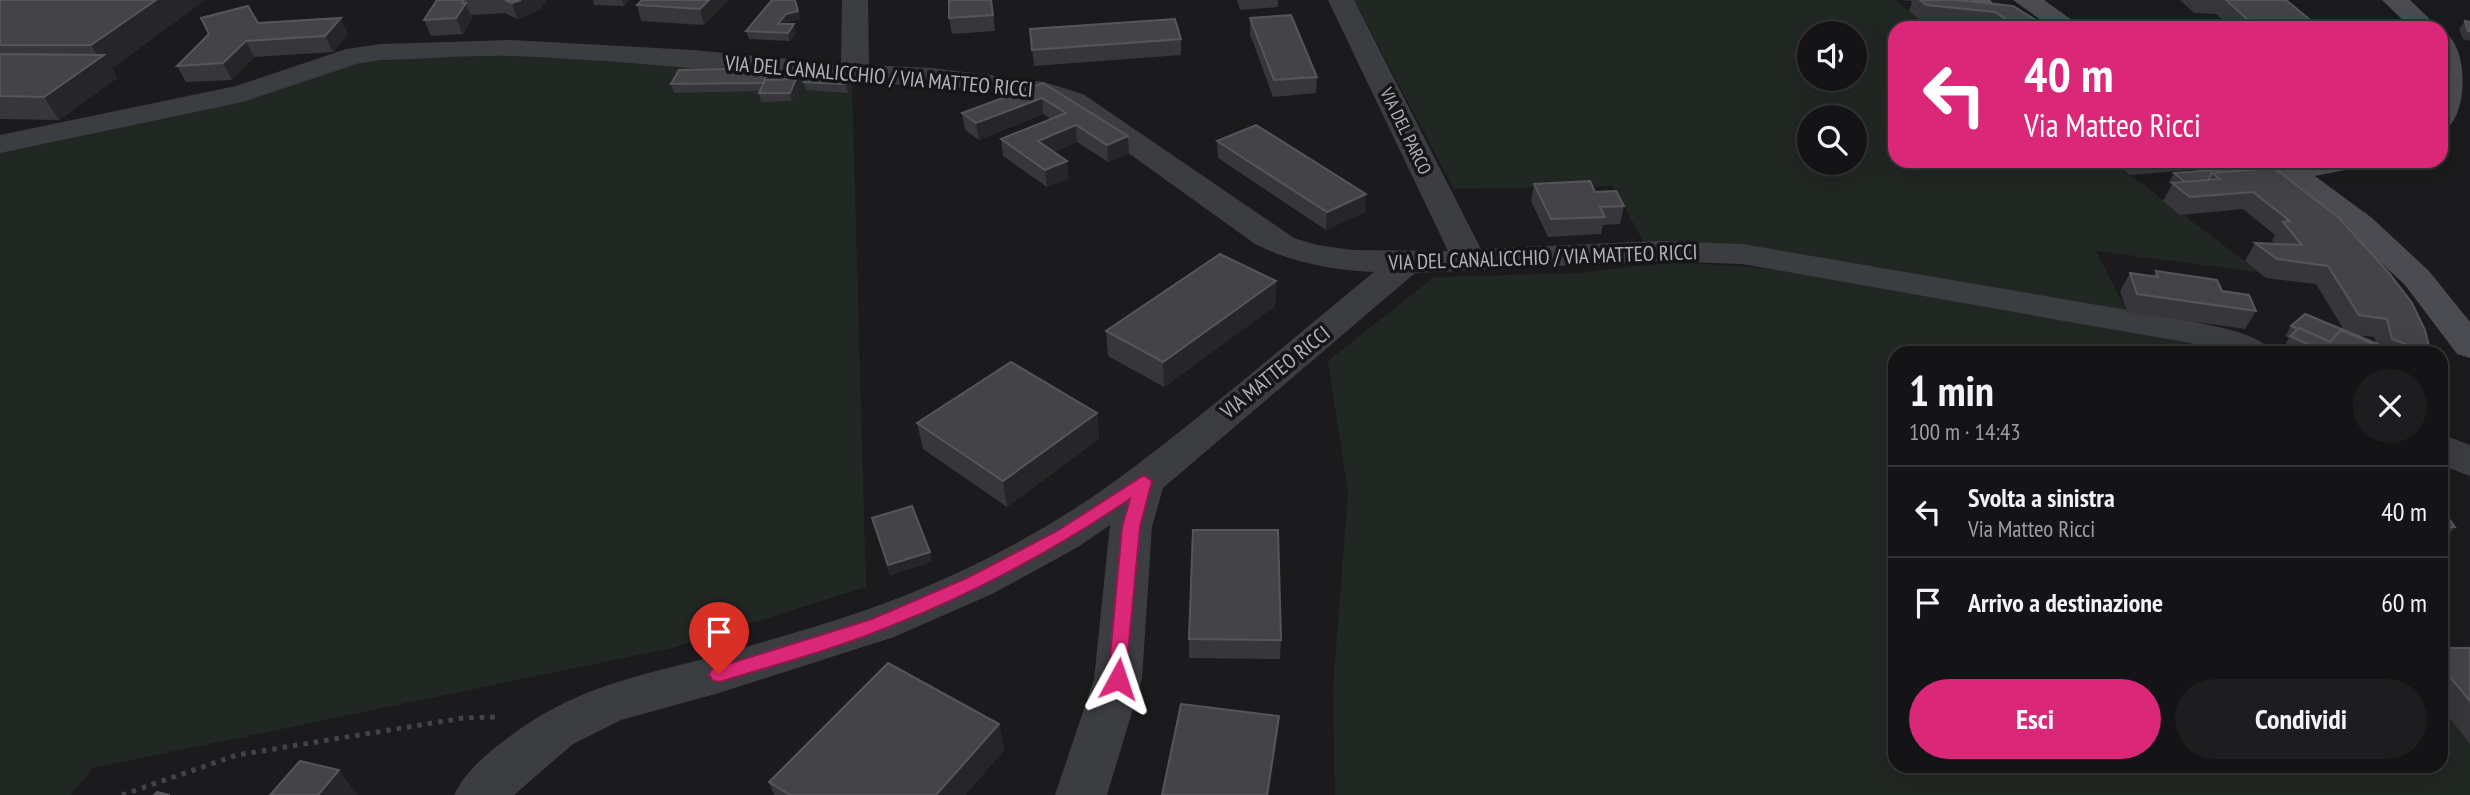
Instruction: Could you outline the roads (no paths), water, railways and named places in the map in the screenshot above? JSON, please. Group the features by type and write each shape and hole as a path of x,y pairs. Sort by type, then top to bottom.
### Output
{"street":[{"path":"855,0 855,74"},
{"name":"VIA DEL PARCO","path":"1341,0 1470,261"},
{"path":"2026,0 2059,21"},
{"path":"2395,0 2418,21"},
{"name":"VIA DEL CANALICCHIO / VIA MATTEO RICCI","path":"0,144 243,93 356,55 511,48 693,58 855,74 958,79 1044,91 1073,100 1284,247 1376,262 1406,263 1658,251 1742,254 2191,332 2237,346"},
{"path":"2448,48 2462,66 2461,98 2454,115 2448,119"},
{"path":"2287,168 2360,225 2417,278 2470,346"},
{"name":"VIA MATTEO RICCI","path":"480,795 510,764 556,729 600,708 878,624 976,582 1063,536 1144,481 1406,263"},
{"path":"2448,451 2470,462"},
{"path":"1081,795 1118,679 1131,527 1144,481"}]}
